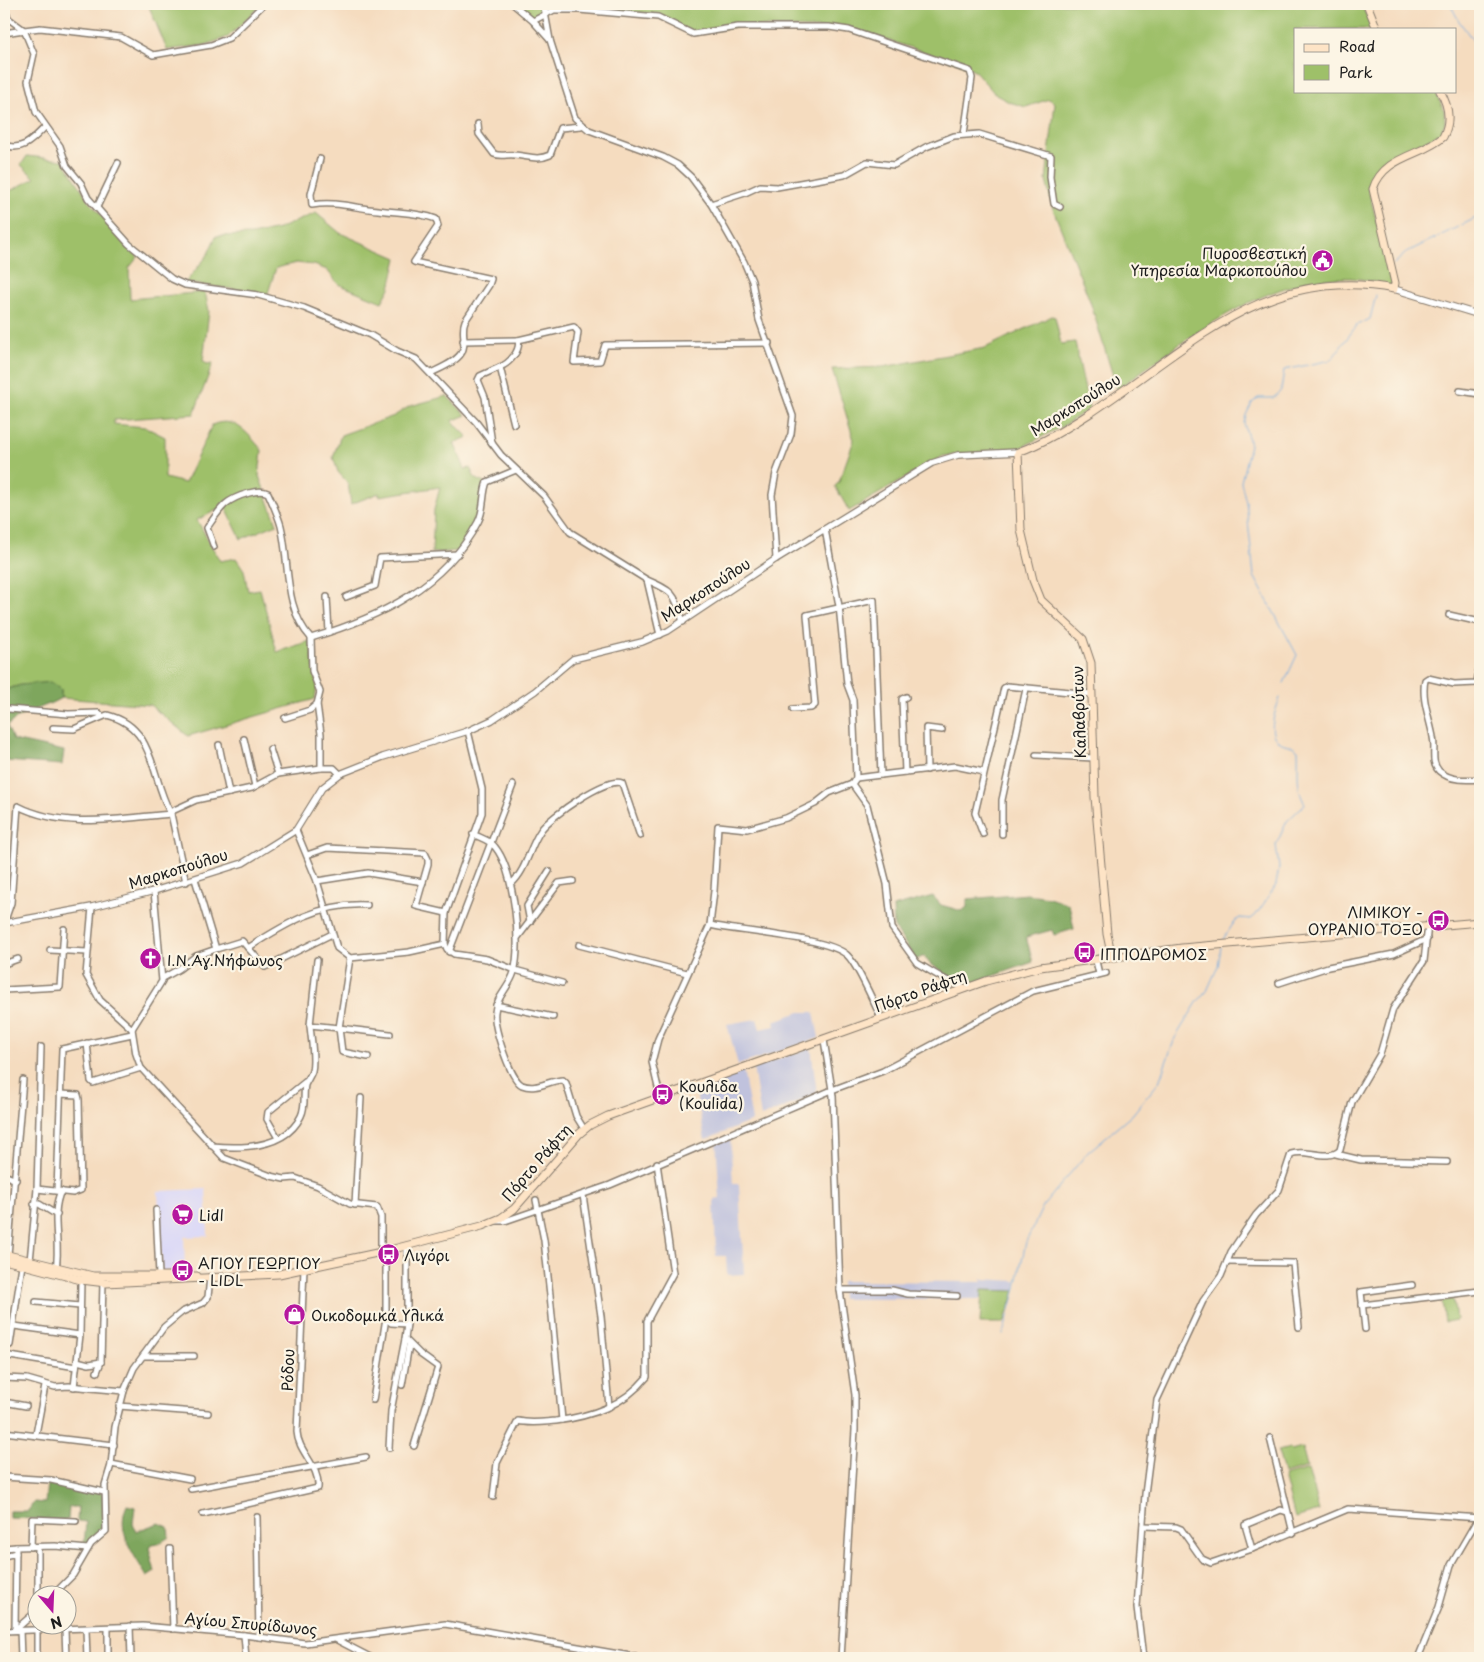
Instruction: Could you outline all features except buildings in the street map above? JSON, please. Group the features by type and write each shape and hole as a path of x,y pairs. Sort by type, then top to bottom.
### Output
{"main road":[{"path":"1367,4 1377,28"},
{"path":"1394,289 1395,283 1373,189 1377,180 1389,167 1443,137 1448,125 1449,113 1440,92"},
{"name":"Μαρκοπούλου","path":"1018,452 1057,434 1229,317 1272,297 1311,287 1351,283 1394,289"},
{"name":"Καλαβρύτων","path":"1018,452 1021,530 1033,580 1041,600 1082,639 1091,663 1094,758 1110,957"},
{"name":"Πόρτο Ράφτη","path":"5,1256 22,1265 81,1280 103,1282 271,1275 407,1246 496,1221 516,1207 584,1129 608,1116 1034,964 1212,945 1480,922"},
{"name":"Πόρτο Ράφτη","path":"986,981 1034,968 1110,957"},
{"name":"Πόρτο Ράφτη","path":"5,1256 98,1276 159,1275 210,1277"}],"street":[{"path":"4,33 40,28 121,37 130,40 147,53 158,55 223,42 264,4"},
{"path":"513,4 534,21 550,40"},
{"path":"4,10 10,19 24,30 34,54 28,81 36,112 60,146 67,166 81,183 88,198 128,244 172,279 185,285 258,295 321,314 416,359 431,373 516,470 544,496 570,532 646,580 671,592 676,598 683,622"},
{"path":"534,21 544,10 579,10 651,16 693,34 738,27 830,27 849,30 970,71 972,78 964,134"},
{"path":"544,10 550,40 571,111 581,126"},
{"path":"478,124 479,134 494,154 515,154 530,158 541,158 550,155 560,128 581,126 618,142 663,157 678,165 692,177 711,204 744,262 752,280 759,320 769,343 794,423 780,458 772,495 776,559"},
{"path":"4,145 20,147 34,139 45,127"},
{"path":"711,204 760,186 777,187 844,175 867,162 894,165 944,138 964,134 990,137 1051,156 1050,177 1052,196 1054,204 1060,207"},
{"path":"320,159 311,194 312,205 334,202 374,210 415,213 436,219 438,226 414,262 491,279 465,321 464,349 460,355 431,373"},
{"path":"97,207 118,163"},
{"path":"1394,289 1480,315"},
{"path":"463,340 518,340 574,327 578,332 573,358 574,362 578,363 600,361 605,345 769,343"},
{"path":"492,444 485,397 478,378 510,360 518,349 518,340"},
{"path":"500,367 514,424"},
{"path":"1460,391 1480,394"},
{"name":"Μαρκοπούλου","path":"4,923 92,907 186,882 243,862 296,830 322,788 340,774 383,757 468,731 515,706 573,659 642,642 660,635 683,622 776,559 932,463 958,455 1018,452"},
{"path":"311,638 358,623 429,584 458,554 481,516 487,482 516,470"},
{"path":"214,547 207,528 224,504 231,498 256,491 268,493 281,526 288,582 298,616 311,638 312,671 320,692 317,704 321,734 321,768"},
{"path":"660,1096 652,1062 662,1027 710,925 718,826 747,829 786,818 815,804 829,793 852,784 856,778 853,700 847,684 839,606 825,529"},
{"path":"346,597 375,586 380,558 458,554"},
{"path":"646,580 660,635"},
{"path":"328,597 329,632"},
{"path":"793,709 811,708 815,705 807,615 839,606 874,600 881,775"},
{"path":"1449,615 1480,622"},
{"path":"1480,661 1477,683 1454,684 1428,678 1425,680 1424,691 1427,718 1434,740 1433,760 1438,769 1451,778 1480,779"},
{"path":"983,834 975,813 1004,688 1007,686 1091,694"},
{"path":"1002,834 1002,800 1026,689"},
{"path":"285,718 310,710 317,704"},
{"path":"902,708 905,772"},
{"path":"9,709 68,714 99,713 102,716 117,718 126,722 143,740 171,813 186,882"},
{"path":"53,728 74,728 102,716"},
{"path":"926,770 926,728 942,730"},
{"path":"448,952 445,944 446,913 482,813 482,789 468,731"},
{"path":"244,739 255,786"},
{"path":"219,745 229,793"},
{"path":"270,749 278,774"},
{"path":"1036,755 1094,758"},
{"path":"905,763 914,771"},
{"path":"856,778 955,766 984,772"},
{"path":"4,923 11,903 18,806 34,814 80,821 171,813 196,800 255,786 278,774 334,768 340,774"},
{"path":"512,884 519,877 543,827 589,792 617,782 622,784 640,836"},
{"path":"852,784 867,805 887,884 892,928 917,963 944,979 966,988"},
{"path":"448,952 490,849 490,842 513,785"},
{"path":"296,830 317,881 337,948 350,958 409,952 445,944"},
{"path":"473,834 490,842 496,848 512,884 518,937 515,970 512,979 496,1005 494,1020 514,1077 523,1085 532,1087 563,1080 566,1083 576,1116 584,1129"},
{"path":"307,855 327,848 425,853 428,859 416,906 446,913"},
{"path":"530,922 527,906 549,871"},
{"path":"317,881 368,873 423,882"},
{"path":"195,879 216,949"},
{"path":"518,937 559,883 573,880"},
{"path":"56,1268 56,1204 59,1191 62,1049 132,1032 161,985 163,978 154,891"},
{"path":"248,948 297,918 339,905 367,904"},
{"path":"92,907 86,974 92,988 100,1000 132,1032 141,1068 212,1146 224,1158 271,1176 284,1179 295,1178 318,1186 355,1205 377,1207 380,1210 386,1318 373,1400"},
{"path":"710,925 799,939 838,949 852,961 882,1018"},
{"path":"1336,1154 1340,1150 1352,1102 1380,1054 1393,1009 1424,961 1428,925"},
{"path":"4,990 60,987 64,929"},
{"path":"163,978 196,956 240,941 265,967 332,934"},
{"path":"1279,984 1328,967 1394,954 1427,939"},
{"path":"579,945 687,973"},
{"path":"50,950 87,952"},
{"path":"448,952 487,959 515,970 562,982"},
{"path":"350,958 339,1028 342,1052 368,1057"},
{"path":"4,964 18,959"},
{"path":"212,1146 234,1148 256,1145 278,1138 291,1131 302,1114 307,1080 313,1064 310,1025 317,960"},
{"path":"1096,960 1099,974"},
{"path":"496,1221 505,1221 610,1185 657,1163 882,1071 1020,996 1047,987 1106,973"},
{"path":"944,979 950,994"},
{"path":"496,1005 553,1017"},
{"path":"310,1025 390,1034"},
{"path":"824,1040 832,1090 840,1290 855,1395 855,1430 841,1658"},
{"path":"86,1043 91,1081 93,1082 141,1068"},
{"path":"30,1261 36,1189 41,1048"},
{"path":"5,1256 16,1180 23,1080"},
{"path":"278,1138 267,1119 268,1112 307,1080"},
{"path":"36,1189 78,1193 81,1190 78,1095 60,1094"},
{"path":"355,1205 362,1098"},
{"path":"1144,1658 1137,1607 1143,1526 1157,1400 1203,1301 1221,1276 1227,1262 1256,1215 1278,1190 1291,1154 1298,1152 1336,1154 1361,1160 1447,1162"},
{"path":"493,1497 497,1463 518,1421 530,1424 588,1416 624,1399 647,1376 647,1321 673,1273 657,1163"},
{"path":"4,1175 16,1180"},
{"path":"583,1194 601,1316 609,1407"},
{"path":"536,1200 551,1304 562,1420"},
{"path":"34,1204 39,1204 57,1215"},
{"path":"516,1207 522,1214"},
{"path":"156,1210 159,1275"},
{"path":"389,1448 391,1411 407,1324 407,1246"},
{"path":"1227,1262 1293,1263 1299,1327"},
{"path":"4,1348 10,1345 22,1265"},
{"name":"Ρόδου","path":"304,1269 297,1432 298,1441 313,1468"},
{"path":"64,1584 73,1575 88,1549 106,1531 104,1492 112,1464 119,1406 134,1368 172,1320 205,1300 209,1293 210,1277"},
{"path":"74,1387 80,1334 81,1280"},
{"path":"97,1372 101,1362 103,1282"},
{"path":"1365,1328 1361,1292 1412,1285"},
{"path":"840,1290 892,1290 908,1294 957,1296"},
{"path":"1362,1305 1480,1291"},
{"path":"36,1302 80,1306"},
{"path":"386,1318 391,1323 407,1324"},
{"path":"14,1326 80,1334"},
{"path":"4,1336 11,1337"},
{"path":"405,1339 409,1345 438,1367 414,1446"},
{"path":"402,1385 409,1345"},
{"path":"4,1355 76,1364 101,1362"},
{"path":"142,1356 194,1356"},
{"path":"4,1378 28,1379 45,1386 124,1391"},
{"path":"36,1434 45,1386"},
{"path":"4,1402 26,1406"},
{"path":"119,1406 208,1413"},
{"path":"4,1432 36,1434 114,1445"},
{"path":"1270,1438 1293,1532"},
{"path":"192,1489 366,1457"},
{"path":"112,1464 190,1480"},
{"path":"203,1514 318,1488 313,1468"},
{"path":"4,1477 51,1480 104,1492"},
{"path":"1143,1526 1181,1529 1206,1562 1225,1559 1252,1550 1348,1509 1480,1517 1451,1566 1438,1607 1418,1658"},
{"path":"1252,1550 1245,1525 1280,1510 1288,1512"},
{"path":"258,1517 259,1637"},
{"path":"31,1547 32,1518 76,1521"},
{"path":"4,1556 16,1550 31,1547 88,1549"},
{"path":"38,1547 38,1584"},
{"path":"4,1548 16,1550"},
{"path":"170,1549 173,1629"},
{"path":"16,1550 21,1658"},
{"path":"20,1630 26,1623"},
{"path":"20,1630 26,1623"},
{"name":"Αγίου Σπυρίδωνος","path":"78,1629 130,1626 244,1635 305,1643 444,1624 642,1658"},
{"path":"130,1626 131,1658"},
{"path":"108,1628 108,1658"},
{"path":"86,1629 87,1658"},
{"name":"Αγίου Σπυρίδωνος","path":"4,1631 28,1630"},
{"path":"37,1634 37,1658"},
{"path":"65,1634 66,1658"},
{"path":"244,1635 246,1658"},
{"path":"336,1640 372,1658"}],"shaded area":[{"path":"800,1012 814,1012 819,1038 738,1065 727,1024 757,1019 760,1029 775,1026 774,1021"},
{"path":"811,1048 817,1094 761,1117 753,1067"},
{"path":"743,1070 752,1121 705,1140 695,1087"},
{"path":"730,1136 733,1184 739,1184 744,1274 727,1275 726,1256 716,1256 714,1199 720,1198 716,1141"},
{"name":"Lidl","path":"206,1189 208,1236 184,1237 185,1270 162,1271 158,1191"},
{"path":"982,1279 1016,1281 1015,1291 983,1290 982,1299 842,1299 841,1281 982,1282"}],"green space":[{"path":"148,4 262,4 228,37 205,45 167,50"},
{"path":"517,4 1361,4 1373,28 1294,28 1294,92 1435,92 1444,110 1445,123 1440,133 1406,151 1381,168 1368,188 1393,286 1351,278 1319,280 1287,287 1227,314 1170,351 1117,389 1090,301 1053,209 1046,180 1055,103 1049,99 1026,107 1009,102 996,95 976,72 959,63 852,29 740,26 700,33 690,31 657,15 597,8 544,7 539,10 538,15 532,18 525,8"},
{"path":"27,156 63,160 90,202 138,257 129,268 130,299 205,292 209,311 203,361 207,364 213,363 194,414 114,420 114,424 145,427 165,437 165,478 185,483 212,425 228,422 234,424 246,432 262,450 259,476 277,524 241,539 225,506 197,520 220,561 236,558 244,570 248,591 260,589 277,652 310,641 317,686 315,699 188,736 150,705 61,698 61,689 21,685 4,690 4,194 35,178 21,165"},
{"path":"316,213 340,233 397,258 390,288 382,302 338,284 327,270 314,265 296,263 276,268 267,296 233,289 185,283 207,256 216,236 252,235 278,229"},
{"path":"1052,316 1055,317 1061,344 1075,342 1089,409 1063,426 1020,448 943,456 849,511 835,486 839,482 854,440 832,369 883,367 985,348"},
{"path":"447,396 466,415 452,421 468,437 454,443 465,469 470,468 475,478 484,483 478,518 458,551 432,553 434,510 440,487 379,496 379,493 351,504 348,483 338,472 333,457 341,435 394,416 410,406"},
{"path":"50,682 61,689 61,698 26,713 7,726 13,740 64,751 62,765 5,761 4,770 4,690 21,685"},
{"path":"1028,894 1049,897 1069,904 1074,929 1054,935 1052,930 1026,937 1033,962 965,986 943,977 942,971 930,964 924,956 916,960 894,927 893,907 933,896 941,905 962,911 967,907 967,899"},
{"path":"982,1290 1015,1291 1004,1323 980,1323"},
{"path":"1453,1299 1456,1320 1445,1322 1442,1301"},
{"path":"1290,1448 1291,1451 1302,1448 1307,1467 1284,1474 1278,1451"},
{"path":"1308,1469 1319,1511 1295,1518 1284,1476"},
{"path":"47,1483 103,1493 103,1532 87,1546 84,1545 86,1522 77,1521 78,1507 69,1507 68,1520 9,1518 9,1511 28,1511 34,1502 45,1503"},
{"path":"127,1505 135,1507 133,1524 136,1531 159,1523 168,1527 169,1537 160,1543 151,1544 149,1548 155,1572 147,1577 132,1551 125,1534 123,1524"}],"waterway":[{"path":"1450,4 1459,21 1480,50"},
{"path":"1394,264 1407,252 1480,216"},
{"path":"1284,683 1297,655 1254,576 1246,502 1241,482 1250,445 1244,423 1252,403 1258,398 1273,398 1278,394 1281,390 1284,370 1331,360 1357,325 1370,319 1376,295"},
{"path":"1222,941 1235,921 1240,918 1251,919 1256,915 1276,885 1279,867 1276,845 1287,821 1305,804 1298,778 1298,750 1280,742 1273,734 1273,721 1280,698"},
{"path":"1003,1334 1026,1242 1043,1206 1088,1152 1132,1115 1159,1082 1175,1038 1198,1001 1207,991 1218,966 1221,947"}],"place":[{"name":"Πυροσβεστική Υπηρεσία Μαρκοπούλου","path":"1323,261"},
{"name":"ΛΙΜΙΚΟΥ - ΟΥΡΑΝΙΟ ΤΟΞΟ","path":"1439,920"},
{"name":"ΙΠΠΟΔΡΟΜΟΣ","path":"1084,953"},
{"name":"Ι.Ν.Αγ.Νήφωνος","path":"151,959"},
{"name":"Κουλιδα (Koulida)","path":"663,1094"},
{"name":"Lidl","path":"183,1214"},
{"name":"Λιγόρι","path":"388,1254"},
{"name":"ΑΓΙΟΥ ΓΕΩΡΓΙΟΥ - LIDL","path":"182,1271"},
{"name":"Οικοδομικά Υλικά","path":"295,1314"}]}
